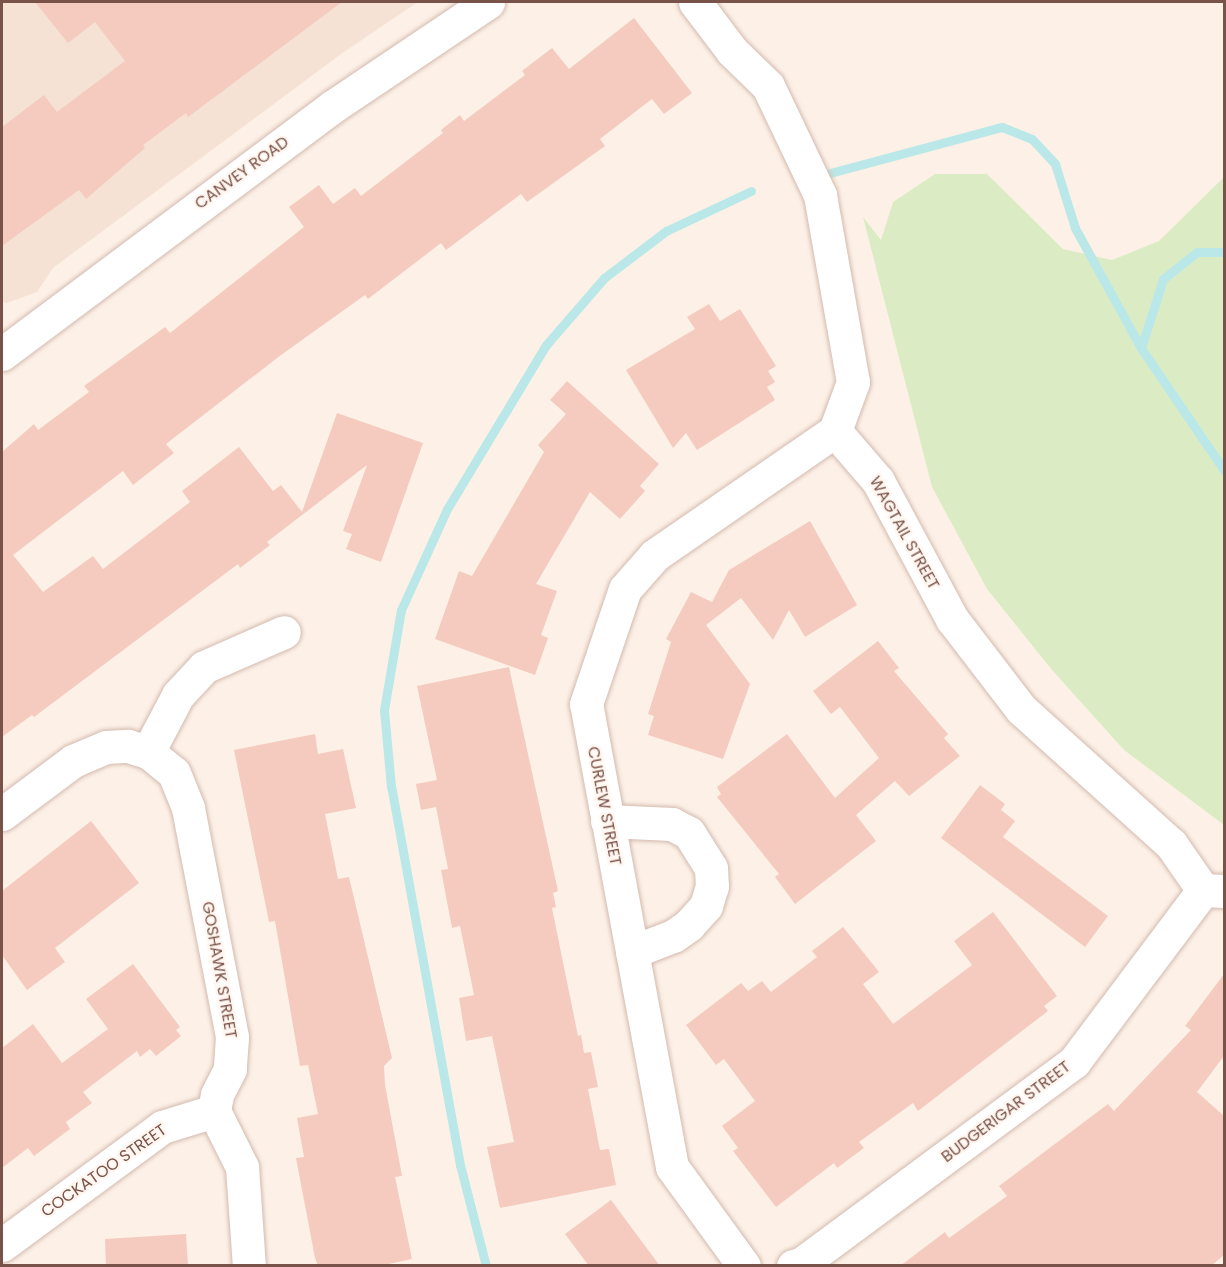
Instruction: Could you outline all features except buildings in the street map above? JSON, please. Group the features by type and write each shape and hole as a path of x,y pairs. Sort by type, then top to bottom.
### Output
{"street":[{"name":"CANVEY ROAD","path":"2,354 332,107 488,2"},
{"path":"694,2 732,51 768,86 820,195 853,382 835,431"},
{"name":"CURLEW STREET","path":"744,1266 672,1167 585,704 625,589 655,555 835,431"},
{"name":"WAGTAIL STREET","path":"835,431 879,481 952,619 1021,709 1171,844 1214,891"},
{"path":"2,814 88,753 128,746 148,752 178,695 204,667 284,632"},
{"name":"GOSHAWK STREET","path":"148,752 174,773 188,807 232,1037 230,1069 217,1095 214,1111"},
{"path":"607,821 672,824 689,833 711,868 712,886 706,906 689,924 673,936 632,952"},
{"name":"BUDGERIGAR STREET","path":"794,1266 801,1264 1074,1062 1214,891"},
{"path":"214,1111 242,1167 249,1266"},
{"name":"COCKATOO STREET","path":"2,1245 162,1127 214,1111"}],"shaded area":[{"path":"2,2 418,2 341,54 53,268 37,292 7,303 2,302"}],"green space":[{"path":"935,174 987,174 1063,249 1112,260 1159,241 1224,177 1224,825 1124,750 1052,670 987,589 932,487 863,217 881,240 893,202"}],"waterway":[{"path":"830,173 1002,127 1032,139 1055,164 1075,228 1141,348"},
{"path":"486,1266 460,1165 391,787 384,710 401,610 447,509 546,345 604,278 666,231 751,191"},
{"path":"1224,252 1197,252 1163,279 1141,348 1224,470"}]}
